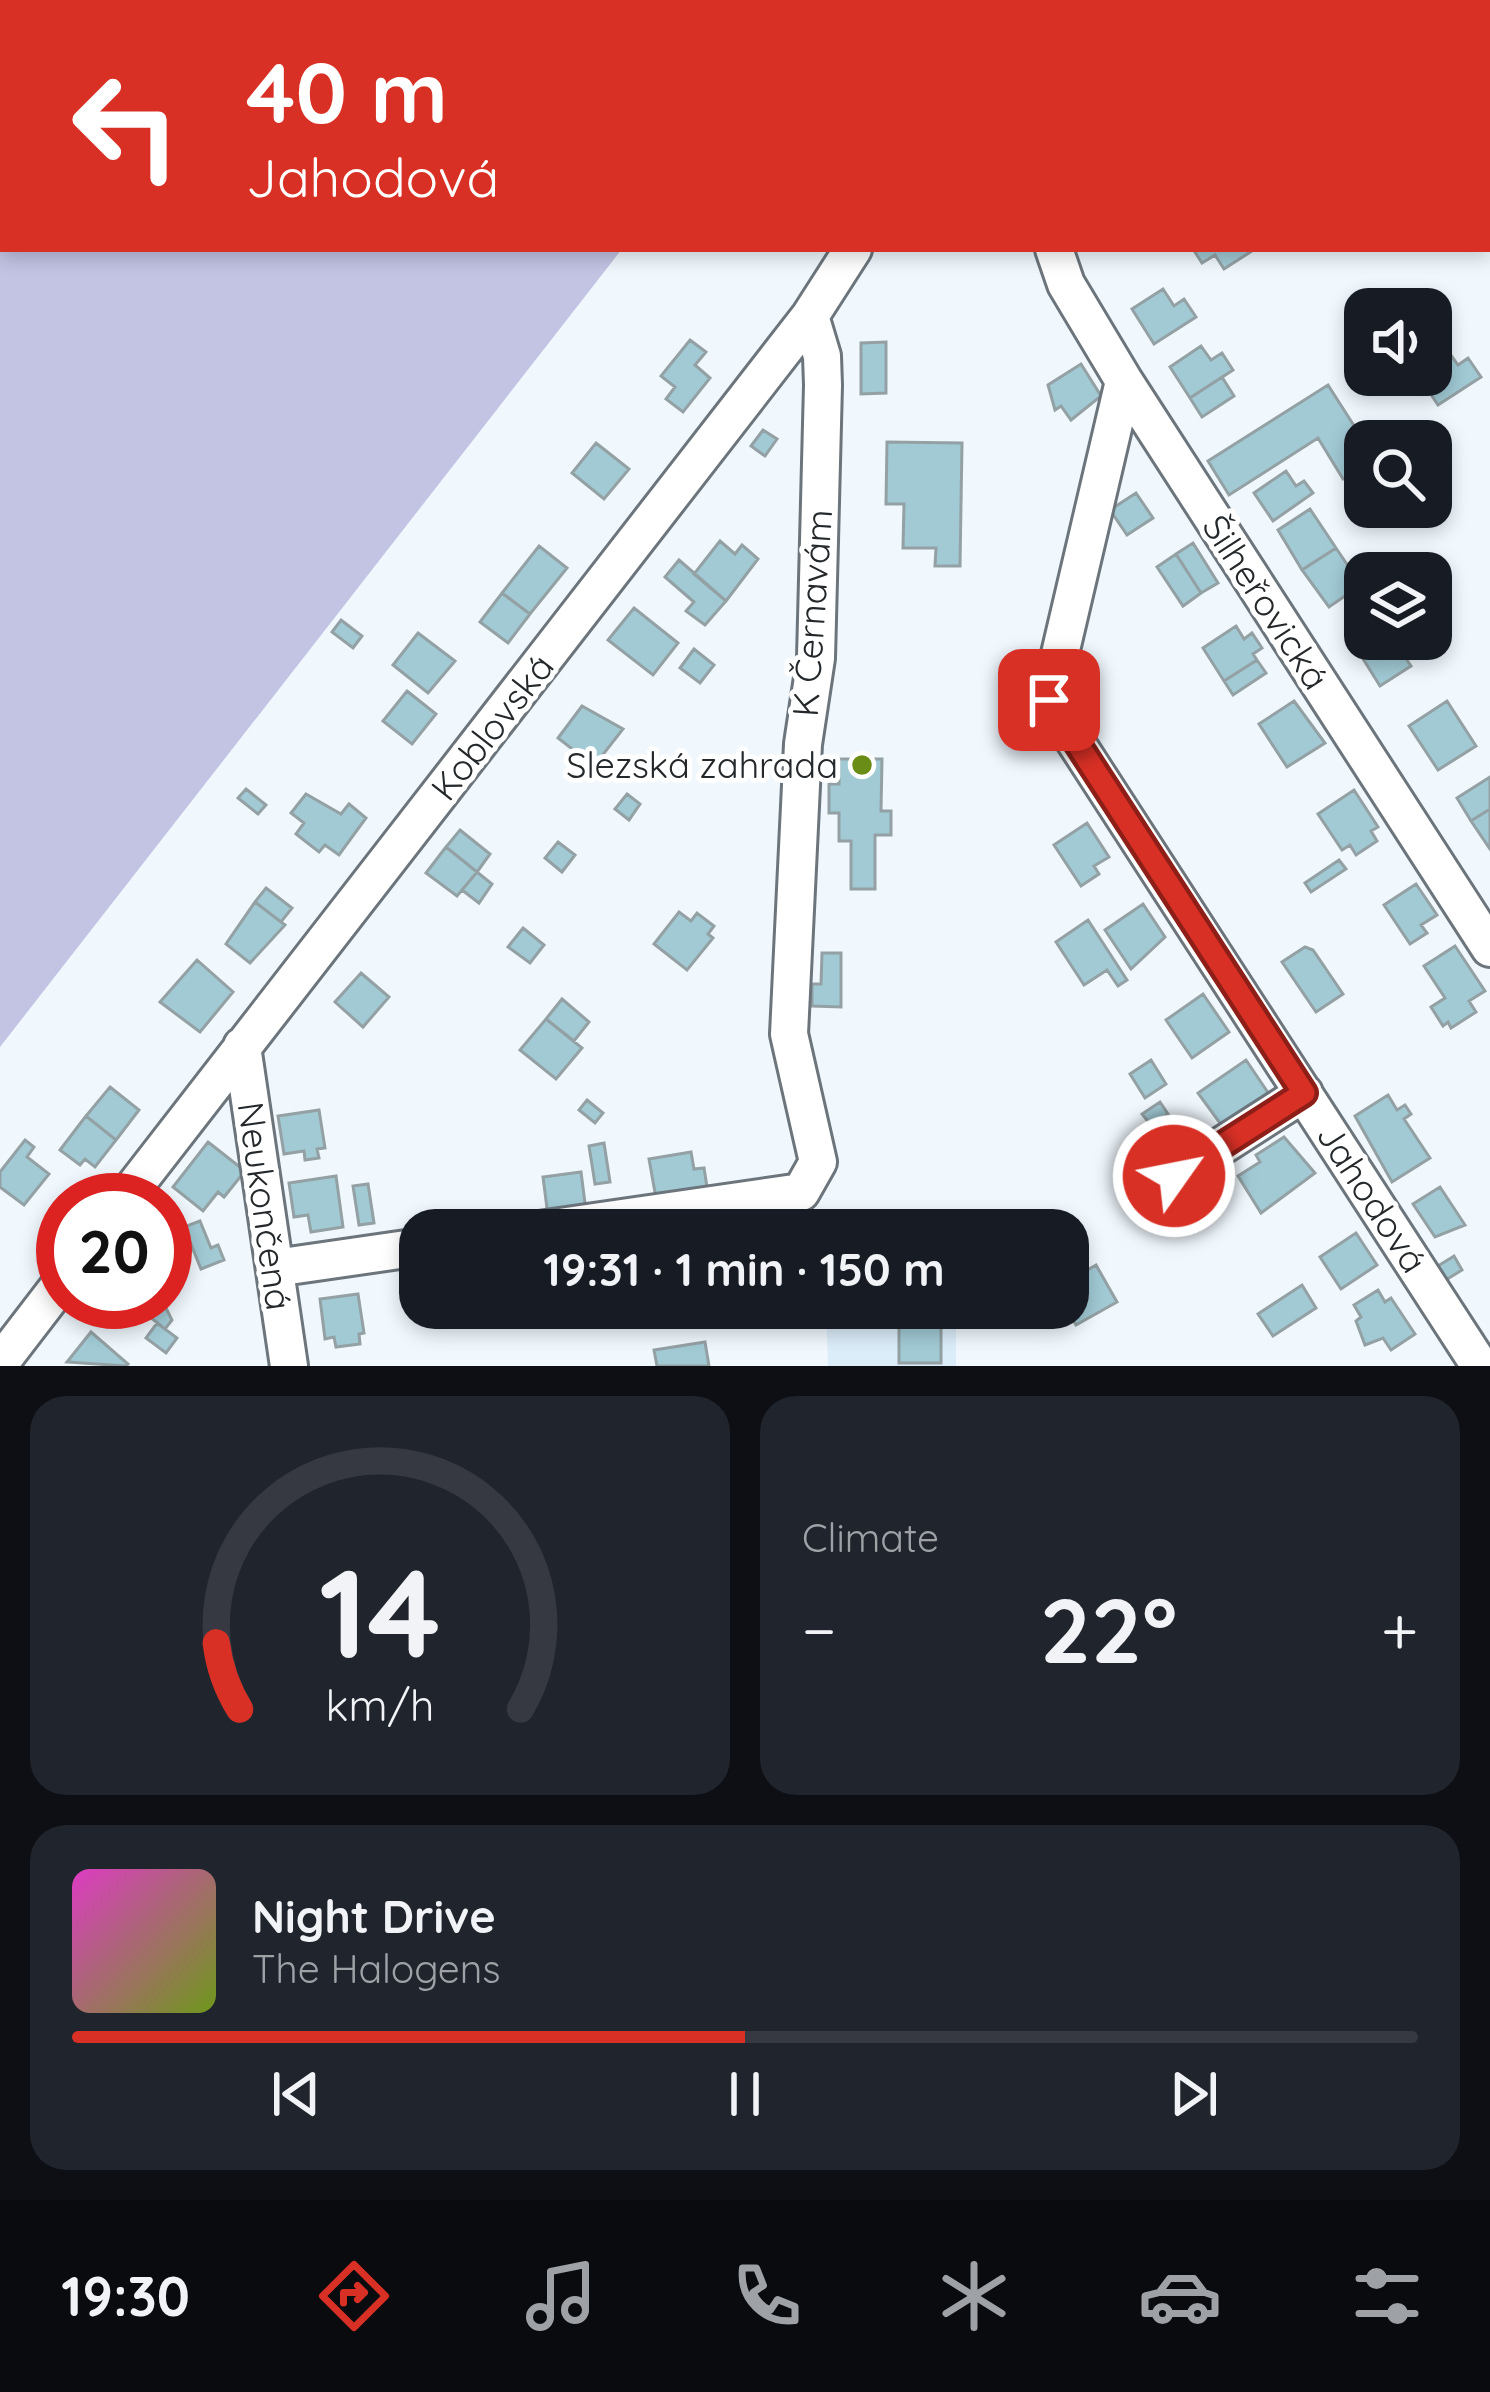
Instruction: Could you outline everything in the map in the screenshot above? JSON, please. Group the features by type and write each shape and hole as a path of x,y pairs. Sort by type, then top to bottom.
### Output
{"street":[{"name":"Koblovská","path":"145,1173 810,316 851,252"},
{"name":"Šilheřovická","path":"1055,252 1066,284 1124,382 1490,947"},
{"name":"K Černavám","path":"684,1209 801,1192 818,1162 789,1034 803,744 819,594 823,385 822,356 810,316"},
{"name":"Jahodová","path":"1124,382 1049,700 1480,1366"},
{"name":"Neukončená","path":"242,1046 289,1366"},
{"path":"1142,1197 1304,1093"},
{"path":"275,1268 399,1250"},
{"path":"0,1363 36,1316"}],"shaded area":[{"path":"0,252 620,252 0,1047"},
{"path":"827,1329 956,1329 956,1366 828,1366"}],"building":[{"path":"1195,252 1250,252 1224,269 1215,255 1202,263"},
{"path":"1163,289 1174,306 1184,299 1196,317 1154,344 1132,309"},
{"path":"690,340 706,352 695,365 710,378 683,412 666,399 675,387 661,376"},
{"path":"886,342 886,393 861,394 861,343"},
{"path":"1201,346 1211,360 1222,353 1233,370 1190,398 1170,367"},
{"path":"1452,357 1458,365 1468,358 1481,377 1452,396"},
{"path":"1081,364 1101,396 1071,420 1061,406 1055,410 1048,385"},
{"path":"1222,377 1234,396 1202,417 1190,398"},
{"path":"1328,385 1350,420 1344,420 1343,479 1318,438 1229,495 1208,461"},
{"path":"763,430 777,439 765,456 751,446"},
{"path":"887,442 962,443 960,566 935,566 936,548 903,548 904,504 886,504"},
{"path":"596,443 629,469 604,499 572,473"},
{"path":"1286,471 1296,486 1304,481 1313,493 1273,521 1254,493"},
{"path":"1136,493 1153,518 1127,535 1110,510"},
{"path":"1310,509 1336,548 1302,570 1278,530"},
{"path":"720,541 735,554 742,545 758,559 726,601 694,574"},
{"path":"1193,543 1218,583 1201,593 1176,554"},
{"path":"539,546 567,568 530,614 502,593"},
{"path":"1336,548 1344,560 1344,597 1329,607 1302,570"},
{"path":"1176,554 1201,593 1183,606 1157,567"},
{"path":"679,560 726,601 705,625 686,611 694,602 665,577"},
{"path":"502,593 530,614 508,643 480,622"},
{"path":"634,608 678,643 653,675 608,640"},
{"path":"341,620 362,636 353,648 332,632"},
{"path":"1236,626 1244,639 1252,633 1262,648 1253,654 1257,660 1224,681 1203,648"},
{"path":"418,633 455,661 428,693 393,665"},
{"path":"694,649 714,665 700,683 680,668"},
{"path":"1257,660 1266,673 1233,695 1224,681"},
{"path":"1364,660 1407,660 1411,666 1380,686"},
{"path":"407,691 436,714 412,744 383,721"},
{"path":"1294,701 1325,743 1287,767 1259,724"},
{"path":"1447,701 1476,746 1438,770 1409,726"},
{"path":"582,706 623,729 594,766 558,738"},
{"path":"839,759 882,759 881,811 891,811 891,835 875,835 875,889 851,889 851,841 839,841 839,813 829,813 829,784 839,784"},
{"path":"1490,777 1490,809 1471,821 1457,798"},
{"path":"246,789 266,805 258,814 238,798"},
{"path":"1354,790 1378,827 1371,831 1377,841 1356,855 1350,845 1342,850 1318,814"},
{"path":"306,794 341,814 349,804 366,818 339,855 325,845 319,852 296,834 304,823 291,813"},
{"path":"627,794 640,804 629,820 615,809"},
{"path":"1490,809 1490,849 1471,821"},
{"path":"1087,823 1109,857 1094,866 1099,874 1081,886 1054,845"},
{"path":"460,830 490,854 477,872 446,847"},
{"path":"558,842 575,855 562,872 545,858"},
{"path":"446,847 477,872 457,896 426,873"},
{"path":"1339,860 1346,869 1311,892 1305,883"},
{"path":"477,872 492,884 479,903 462,890"},
{"path":"1416,884 1437,915 1421,925 1427,933 1410,944 1384,905"},
{"path":"266,888 292,908 281,922 255,902"},
{"path":"255,902 285,925 250,963 226,944"},
{"path":"1143,904 1165,937 1131,969 1105,930"},
{"path":"679,912 691,921 697,913 714,926 708,934 713,938 687,970 654,944"},
{"path":"1088,920 1127,980 1118,986 1107,970 1084,985 1056,942"},
{"path":"523,928 544,945 530,963 508,947"},
{"path":"1455,946 1485,991 1469,1001 1476,1012 1451,1028 1448,1022 1443,1026 1431,1007 1445,998 1424,966"},
{"path":"1305,947 1313,950 1343,994 1316,1012 1282,962"},
{"path":"822,953 841,953 841,1007 812,1006 812,984 821,984"},
{"path":"197,960 233,992 200,1032 160,1002"},
{"path":"361,973 389,997 363,1027 335,1002"},
{"path":"1203,994 1229,1032 1192,1058 1166,1020"},
{"path":"562,999 589,1022 574,1041 546,1019"},
{"path":"546,1019 582,1048 556,1079 520,1050"},
{"path":"1151,1060 1166,1084 1145,1098 1130,1074"},
{"path":"1246,1060 1269,1094 1222,1126 1198,1093"},
{"path":"110,1087 139,1110 116,1140 86,1116"},
{"path":"1388,1095 1397,1110 1405,1105 1411,1114 1404,1119 1430,1158 1392,1182 1355,1116"},
{"path":"587,1100 603,1113 595,1123 579,1110"},
{"path":"1160,1102 1168,1114 1151,1125 1142,1114"},
{"path":"319,1110 325,1148 317,1149 319,1158 305,1160 304,1151 284,1154 278,1116"},
{"path":"86,1116 116,1140 95,1167 85,1159 80,1165 60,1150"},
{"path":"1284,1137 1315,1173 1261,1213 1238,1176 1260,1162 1256,1155"},
{"path":"25,1140 34,1147 27,1157 48,1173 36,1173 36,1190 24,1205 0,1187 0,1172"},
{"path":"208,1142 245,1171 224,1197 218,1192 203,1211 192,1202 192,1173 184,1173"},
{"path":"604,1143 610,1182 595,1184 589,1146"},
{"path":"691,1152 694,1169 704,1168 707,1187 656,1198 649,1159"},
{"path":"581,1172 586,1209 547,1209 543,1177"},
{"path":"336,1176 343,1227 311,1232 308,1215 294,1217 289,1183"},
{"path":"368,1184 374,1223 359,1225 353,1186"},
{"path":"1440,1187 1465,1225 1435,1237 1413,1204"},
{"path":"200,1221 211,1248 218,1245 224,1260 201,1269 192,1247 192,1224"},
{"path":"1356,1233 1377,1265 1341,1289 1320,1257"},
{"path":"1454,1256 1462,1270 1441,1283 1433,1269"},
{"path":"1096,1265 1117,1302 1089,1318 1089,1269"},
{"path":"1302,1285 1316,1308 1273,1336 1258,1314"},
{"path":"1378,1290 1385,1302 1391,1298 1415,1334 1391,1350 1383,1338 1365,1345 1356,1321 1361,1317 1354,1305"},
{"path":"358,1294 364,1333 359,1334 360,1344 336,1347 334,1337 325,1339 320,1299"},
{"path":"153,1329 165,1329 177,1338 166,1353 146,1338"},
{"path":"899,1329 941,1329 941,1363 899,1363"},
{"path":"91,1332 128,1364 67,1362"},
{"path":"705,1342 709,1366 657,1366 654,1350"}],"place":[{"name":"Slezská zahrada","path":"862,765"}],"route":[{"path":"1049,700 1304,1093 1174,1176"}]}
